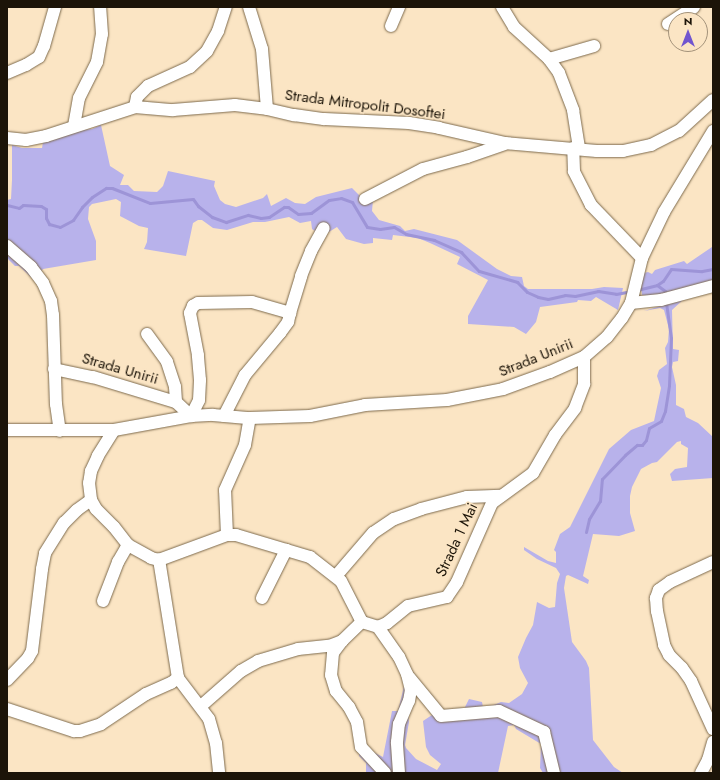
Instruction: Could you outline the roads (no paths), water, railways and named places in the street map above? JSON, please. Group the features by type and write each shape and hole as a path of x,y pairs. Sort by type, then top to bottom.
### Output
{"street":[{"path":"7,73 26,65 39,57 44,46 55,7"},
{"path":"74,126 79,98 97,62 102,34 100,7"},
{"path":"135,107 137,97 148,86 190,67 207,51 218,32 226,7"},
{"name":"Strada Mitropolit Dosoftei","path":"248,7 262,49 268,109"},
{"path":"391,26 399,7"},
{"path":"502,7 514,27 549,59 560,74 573,110 576,148 574,171 591,205 642,258"},
{"path":"549,59 594,46"},
{"name":"Strada Mitropolit Dosoftei","path":"7,138 26,140 46,136 135,107 173,110 235,105 324,119 402,123 432,127 505,143 597,151 623,151 651,145 679,131 713,100"},
{"name":"Strada Unirii","path":"7,430 114,430 191,416 250,418 310,416 364,405 447,400 484,394 550,372 584,357 607,337 631,303 642,258 664,212 713,131"},
{"name":"Strada Mitropolit Dosoftei","path":"365,199 423,168 467,158 505,143"},
{"path":"224,416 245,375 288,322 301,276 311,251 324,228"},
{"path":"7,246 31,266 43,283 51,301 53,316 54,369 60,431"},
{"path":"631,303 666,299 713,286"},
{"path":"191,416 199,400 200,380 190,313 193,306 198,303 252,302 290,313"},
{"name":"Strada Unirii","path":"147,334 166,362 175,387 176,402"},
{"name":"Strada 1 Mai","path":"378,627 387,623 408,606 447,597 457,582 486,512 492,503 515,488 533,473 555,434 575,408 584,384 584,357"},
{"name":"Strada Unirii","path":"54,369 93,377 176,402 191,416"},
{"path":"226,535 224,490 245,445 250,418"},
{"path":"114,430 98,456 92,471 89,483 91,500 96,509 114,527 128,546 151,558 159,560 226,535 236,535 310,557 341,581 362,622 368,626 378,627 399,657 407,674 411,690 409,701 399,724 397,742 399,773"},
{"path":"336,576 374,533 394,519 422,509 467,497 501,496"},
{"path":"7,680 28,658 32,651 42,569 46,553 64,523 76,510 91,500"},
{"path":"103,602 118,562 128,546"},
{"path":"262,598 286,550"},
{"path":"159,560 178,678 201,706 209,719 219,773"},
{"path":"713,562 670,582 659,590 656,598 657,611 664,644 669,655 682,668 691,681 713,729"},
{"path":"362,622 342,641 333,653 331,675 336,691 349,707 357,722 360,747 385,773"},
{"path":"201,706 241,671 258,662 298,649 330,646 342,641"},
{"path":"407,674 441,716 499,710 544,732 554,773"},
{"path":"7,709 74,731 80,731 101,724 146,694 171,683 178,678"},
{"path":"701,773 708,760 713,742"}],"waterway":[{"path":"7,205 19,208 23,205 41,206 46,209 46,218 49,224 60,227 73,220 82,207 92,197 106,188 112,188 150,203 193,199 198,206 212,217 226,222 248,215 261,218 269,217 284,207 288,207 298,214 311,213 329,200 341,198 352,202 367,227 380,229 394,227 406,234 434,240 461,252 479,271 517,282 527,292 538,297 548,299 565,295 575,296 598,291 616,294 632,291"},
{"path":"637,290 657,285 663,281 671,269 702,271 713,269"},
{"path":"657,285 665,291 665,296"},
{"path":"586,532 589,519 600,501 602,479 625,455 637,445 642,445 646,440 649,428 661,421 665,411 669,385 671,338 666,302"}]}
